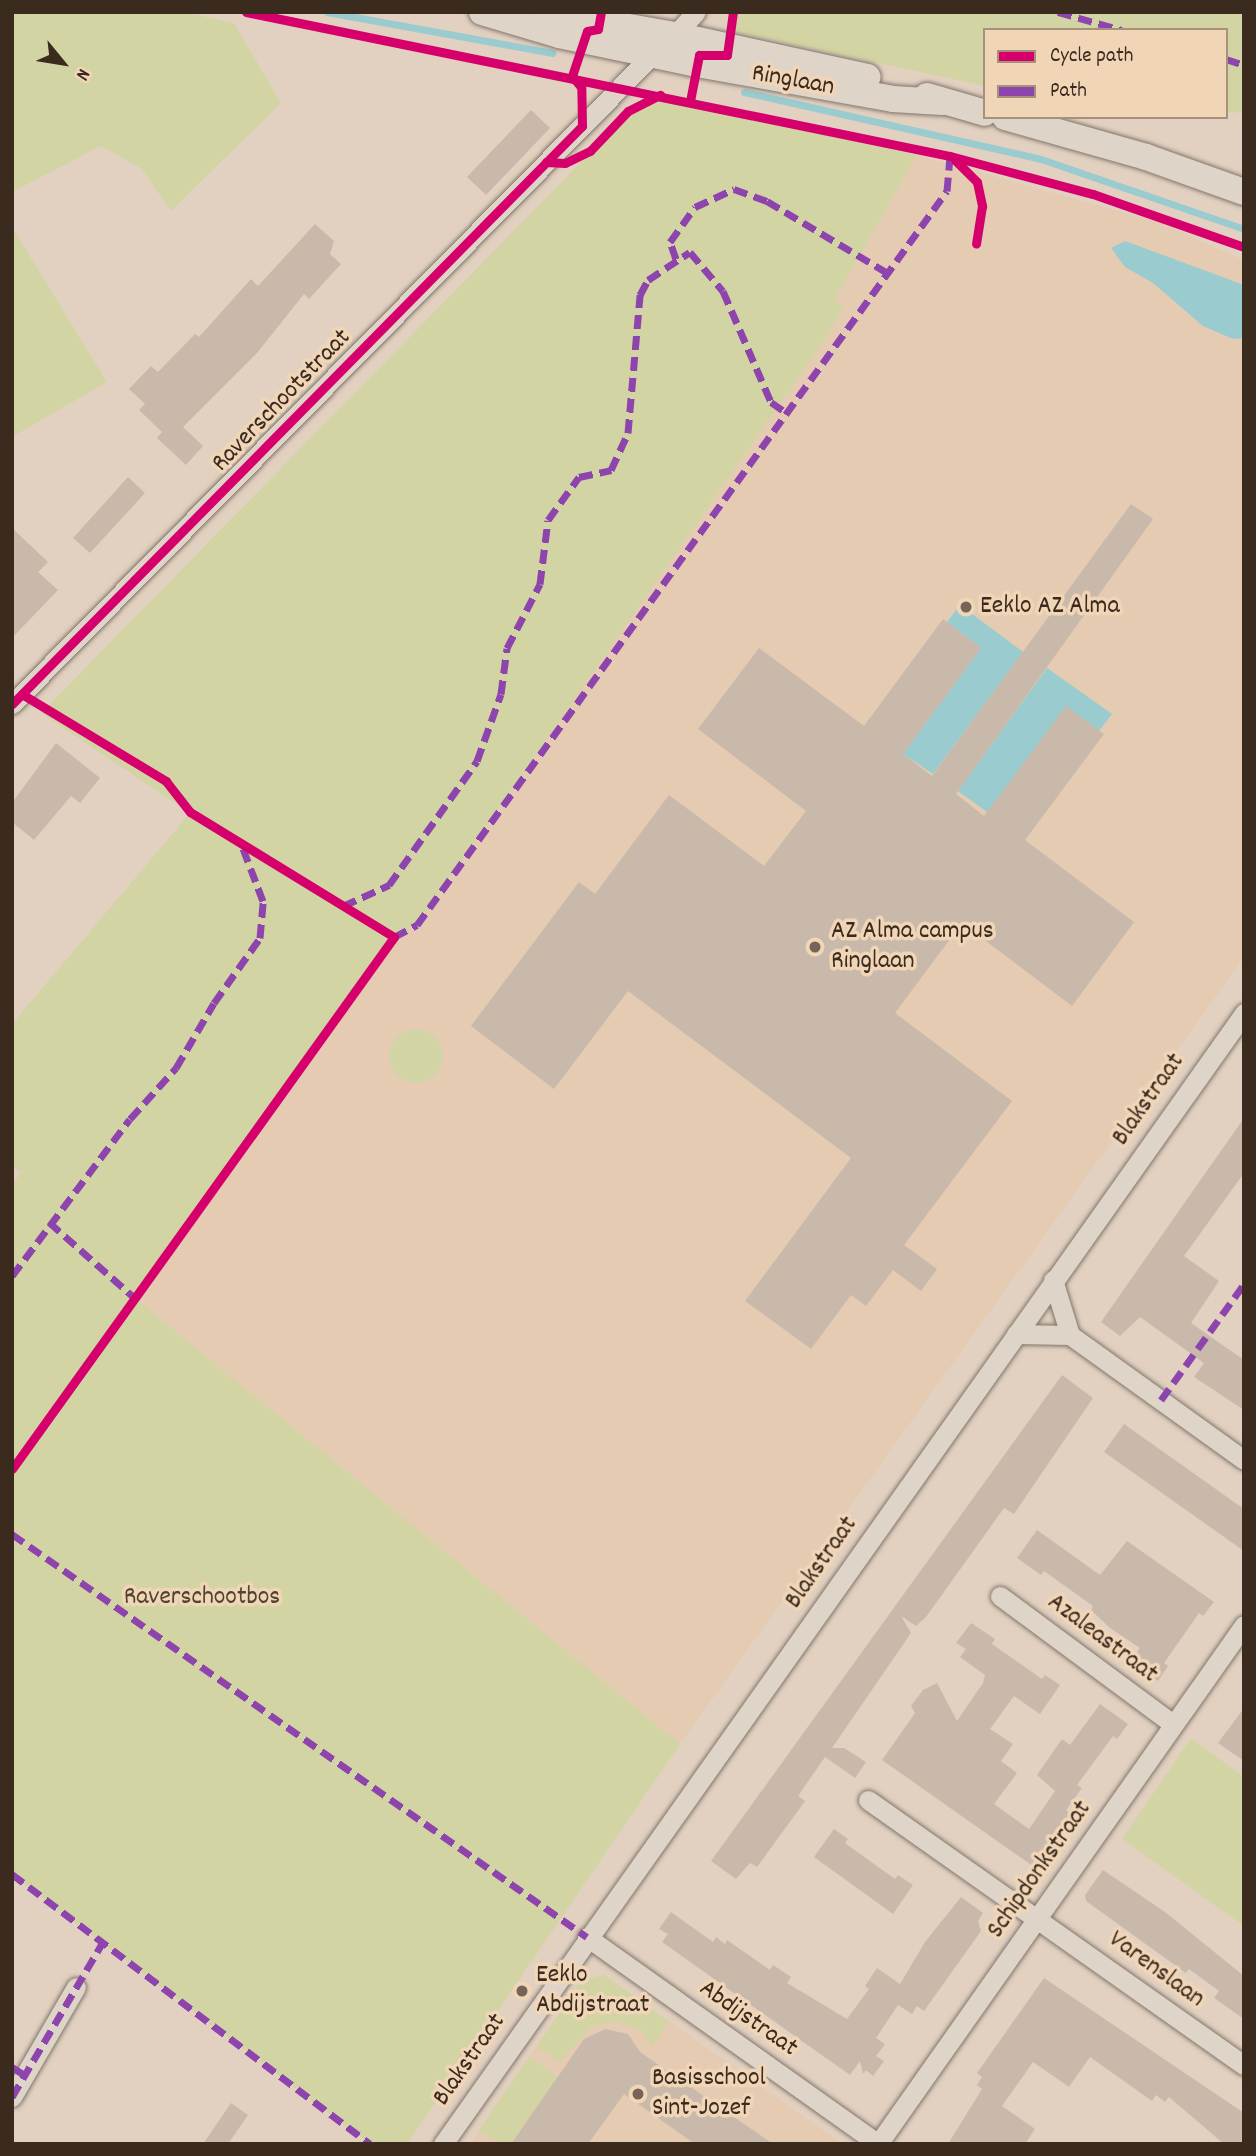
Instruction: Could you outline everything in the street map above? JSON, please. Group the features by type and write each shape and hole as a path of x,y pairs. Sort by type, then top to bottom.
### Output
{"main road":[{"name":"Ringlaan","path":"482,12 584,41 652,55 893,99 942,103 983,113"},
{"name":"Ringlaan","path":"543,12 675,35 895,83 942,103"},
{"path":"1011,119 1146,157 1244,192"}],"street":[{"path":"675,35 696,12"},
{"name":"Raverschootstraat","path":"12,704 652,55"},
{"name":"Blakstraat","path":"443,2144 587,1937 1244,1013"},
{"path":"1053,1280 1070,1335"},
{"path":"1016,1334 1070,1335 1244,1460"},
{"name":"Azaleastraat","path":"1000,1596 1173,1724"},
{"name":"Schipdonkstraat","path":"878,2144 1244,1625"},
{"name":"Varenslaan","path":"869,1800 1244,2065"},
{"name":"Abdijstraat","path":"587,1937 878,2144"},
{"path":"12,2097 19,2071 76,1987"}],"shaded area":[{"name":"AZ Alma campus Ringlaan","path":"917,155 1157,222 1244,260 1244,957 680,1744 136,1299 394,937 417,925 828,335 843,307 834,302"},
{"name":"Basisschool Sint-Jozef","path":"604,1975 843,2144 470,2144 582,1980"}],"green space":[{"path":"12,12 183,12 234,23 281,103 171,211 142,169 101,146 12,192"},
{"path":"739,12 1244,12 1244,113 1228,112 1228,28 983,28 983,86 735,32"},
{"name":"Raverschootbos","path":"664,100 917,155 834,301 844,306 828,335 417,925 394,937 136,1299 680,1744 407,2144 369,2144 12,1875 12,1185 21,1172 12,1165 12,1024 190,813 41,713 583,160 631,114"},
{"path":"12,227 107,382 12,437"},
{"path":"416,1029 435,1037 443,1056 435,1075 416,1083 397,1075 389,1056 397,1037"},
{"path":"1191,1738 1244,1777 1244,1926 1122,1839"},
{"path":"604,1975 669,2021 652,2046 642,2031 620,2022 592,2026 560,2062 536,2047 582,1980"},
{"path":"529,2057 558,2077 511,2144 501,2144 478,2131"}],"water":[{"path":"1125,241 1244,285 1244,338 1233,339 1203,326 1153,283 1125,267 1111,248"},
{"path":"960,605 1023,652 933,774 903,754 981,648 947,622"},
{"path":"1047,668 1112,714 1099,731 987,812 958,791"}],"building":[{"path":"531,110 550,128 486,195 467,177"},
{"path":"315,224 334,241 330,254 341,264 309,299 304,294 257,353 183,427 203,446 186,465 157,438 162,432 139,410 145,404 129,389 151,366 158,372 195,334 199,337 251,279 258,286"},
{"path":"128,477 145,493 90,553 73,538"},
{"path":"1131,504 1153,519 956,794 984,816 1066,706 1104,734 1025,840 1134,922 1072,1006 962,923 895,1013 1012,1101 904,1245 937,1269 921,1291 893,1270 866,1306 851,1295 811,1349 745,1301 851,1158 628,991 554,1089 471,1026 579,882 595,894 669,795 764,866 806,811 698,729 759,648 864,726 943,619 981,648 903,754 932,776"},
{"path":"12,528 48,562 38,572 58,590 12,638"},
{"path":"56,743 100,778 80,803 71,796 34,840 12,822 12,803"},
{"path":"1244,1118 1244,1173 1184,1256 1219,1281 1191,1323 1244,1360 1244,1410 1194,1377 1204,1363 1140,1317 1120,1336 1101,1322"},
{"path":"1062,1375 1093,1398 1014,1514 1004,1508 926,1617 916,1626 901,1616 911,1633 832,1748 844,1748 866,1762 855,1778 825,1757 798,1796 805,1801 757,1867 750,1863 736,1879 711,1861"},
{"path":"1124,1424 1244,1509 1244,1551 1104,1452"},
{"path":"1037,1530 1100,1575 1127,1541 1214,1602 1203,1616 1199,1613 1164,1663 1168,1666 1158,1681 1130,1662 1140,1648 1110,1628 1091,1610 1093,1606 1044,1571 1041,1575 1017,1558"},
{"path":"971,1623 995,1639 992,1644 1042,1679 1045,1675 1060,1685 1040,1714 1014,1696 990,1729 1013,1744 1001,1761 1017,1773 994,1804 1029,1829 1055,1791 1037,1775 1062,1739 1070,1745 1100,1704 1128,1724 1117,1739 1113,1736 1077,1785 1082,1788 1066,1810 1070,1813 1049,1843 1054,1846 1037,1869 882,1760 915,1713 911,1706 923,1690 937,1683 957,1721 983,1683 985,1675 960,1657 966,1649 956,1643"},
{"path":"1244,1708 1244,1761 1218,1743"},
{"path":"834,1829 848,1839 845,1843 895,1879 898,1875 913,1885 893,1914 814,1857"},
{"path":"1103,1870 1165,1912 1244,1976 1244,2019 1214,1998 1219,1991 1189,1969 1186,1973 1086,1901 1085,1895"},
{"path":"961,1897 983,1913 978,1921 981,1931 924,2011 917,2006 912,2014 898,2005 876,2038 885,2044 876,2056 884,2061 873,2076 866,2070 863,2074 860,2061 850,2075 662,1942 668,1934 659,1929 671,1912 713,1942 716,1937 725,1944 727,1940 770,1970 773,1965 791,1977 787,1983 847,2019 869,1989 865,1986 877,1968 900,1984 925,1942"},
{"path":"1044,1978 1244,2113 1244,2144 1224,2144 1169,2097 1165,2102 1156,2095 1152,2101 1090,2057 1069,2087 1033,2062 1002,2106 1035,2129 1025,2144 948,2144 982,2089 977,2085 982,2077 977,2073"},
{"path":"605,2029 628,2034 640,2052 773,2144 695,2144 624,2094 588,2144 511,2144 584,2039"},
{"path":"231,2103 248,2115 228,2144 203,2144"}],"waterway":[{"path":"327,12 552,53"},
{"path":"744,92 1041,159 1244,229"}],"marked path":[{"path":"1058,12 1115,28"},
{"path":"1228,60 1244,65"},
{"path":"394,937 417,925 947,191 950,156"},
{"path":"676,259 670,242 695,207 734,189 767,201 888,273"},
{"path":"343,906 389,885 477,761 501,694 507,648 540,584 548,520 579,477 611,470 628,433 640,295 648,280 690,252 723,291 771,402 787,413"},
{"path":"12,1276 130,1119 176,1068 214,1003 260,938 263,901 241,843"},
{"path":"49,1222 136,1299"},
{"path":"1161,1400 1244,1284"},
{"path":"12,1534 587,1937"},
{"path":"12,1874 370,2144"},
{"path":"12,2097 103,1942"},
{"path":"12,2067 25,2075"}],"cycle path":[{"path":"246,12 950,156 1093,194 1244,247"},
{"path":"12,704 582,126 581,87 572,76 587,31 598,29 601,12"},
{"path":"690,101 699,55 727,55 733,12"},
{"path":"546,162 565,163 590,151 628,111 660,95"},
{"path":"955,160 977,182 982,206 976,244"},
{"path":"12,1469 394,937 190,812 166,781 22,694"}],"place":[{"name":"Eeklo AZ Alma","path":"966,607"},
{"name":"AZ Alma campus Ringlaan","path":"815,947"},
{"name":"Eeklo Abdijstraat","path":"522,1991"},
{"name":"Basisschool Sint-Jozef","path":"638,2094"}]}
